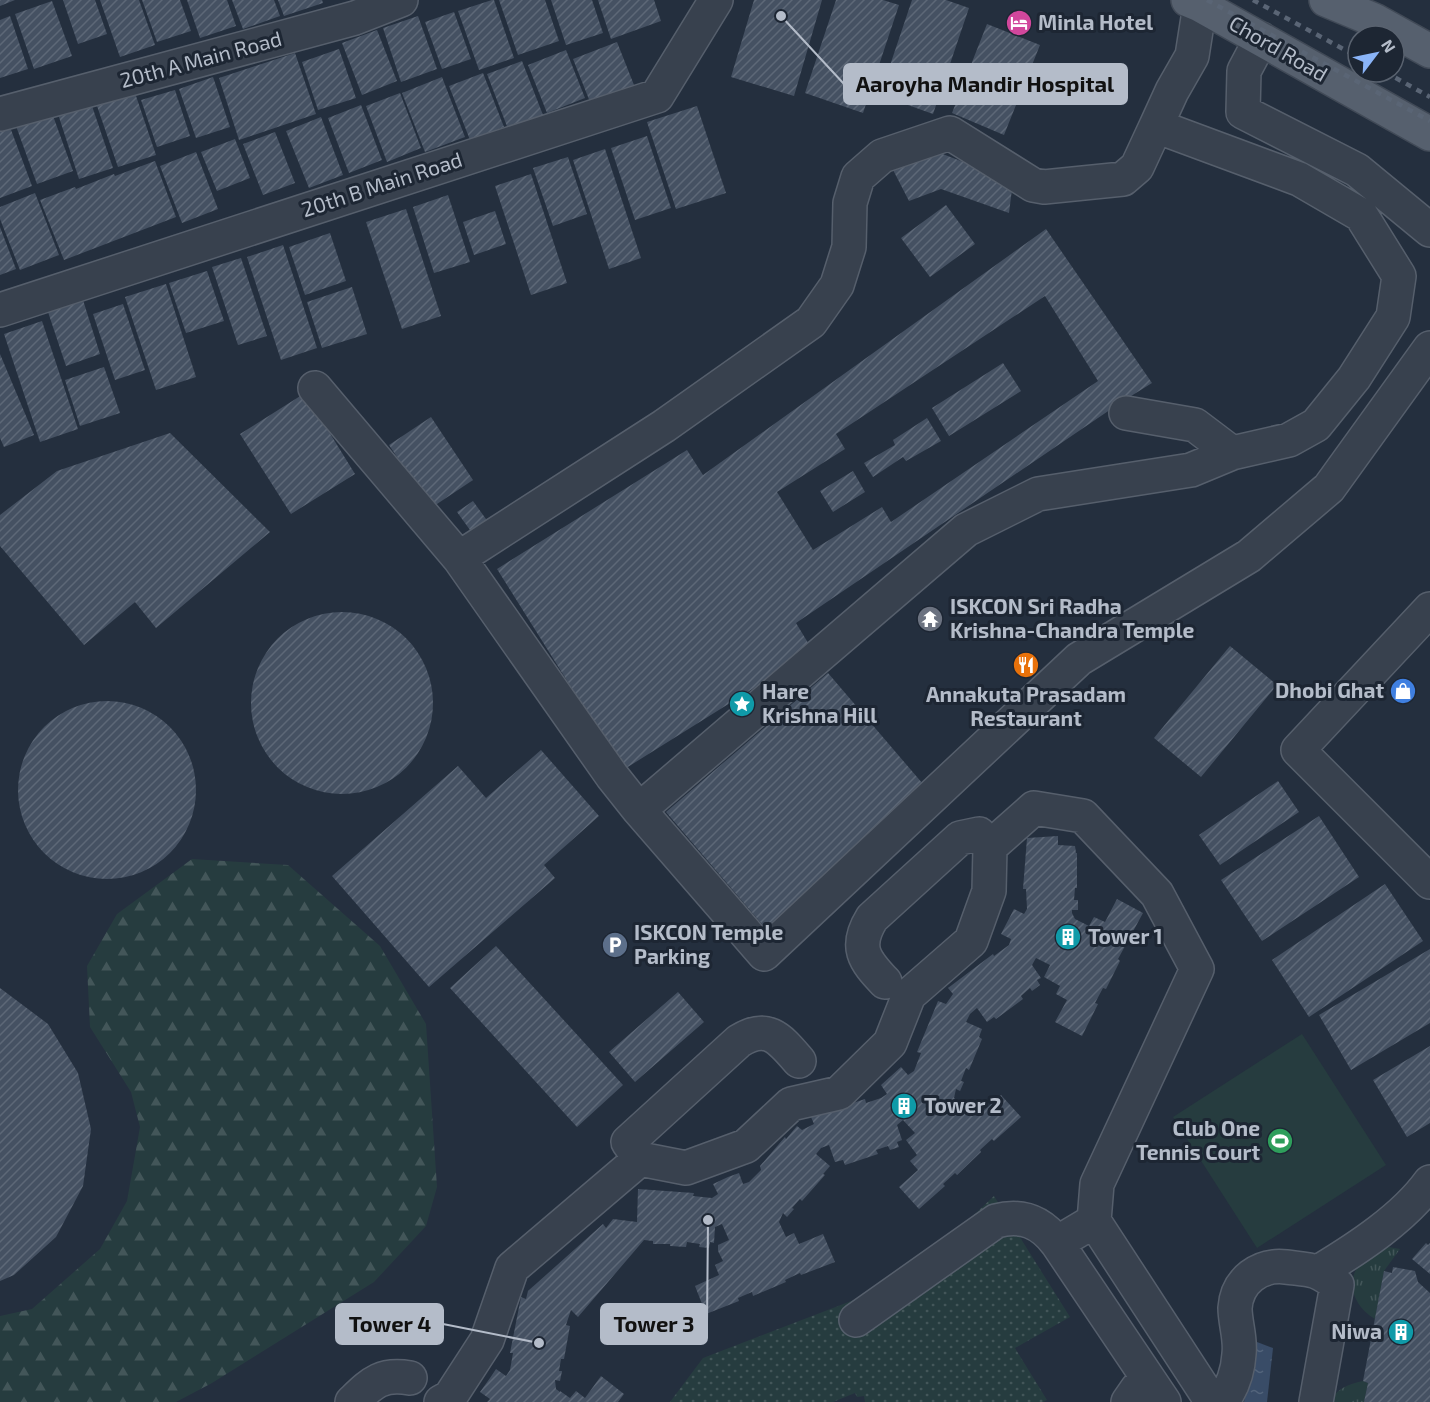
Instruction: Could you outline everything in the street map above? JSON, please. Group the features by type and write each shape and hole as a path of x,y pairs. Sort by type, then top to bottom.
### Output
{"main road":[{"path":"1326,0 1376,10 1430,51"},
{"name":"Chord Road","path":"1194,2 1430,134"}],"street":[{"name":"20th A Main Road","path":"0,114 355,18 400,0"},
{"name":"20th B Main Road","path":"0,310 657,96 716,0"},
{"path":"459,558 664,426 811,322 837,285 849,247 850,203 858,177 882,156 950,133 1033,185 1044,187 1123,179 1137,167 1172,91 1192,56 1194,2"},
{"path":"1261,39 1244,71 1243,112 1357,170 1430,230"},
{"path":"639,810 966,530 1038,494 1191,470 1232,453 1289,440 1316,425 1354,378 1393,316 1398,276 1361,215 1299,179 1156,126"},
{"path":"315,388 459,558 612,776 764,954 1078,659 1249,556 1329,488 1430,348"},
{"path":"1126,413 1195,425 1232,453"},
{"path":"1430,609 1298,750 1430,882"},
{"path":"990,847 1034,808 1083,816 1157,894 1197,969 1097,1184 1094,1221 1212,1402"},
{"path":"799,1061 779,1039 760,1033 749,1035 739,1041 628,1142 640,1160 686,1168 746,1146 791,1104 839,1093 890,1042 909,994 971,941 988,891 990,847 979,834 960,837 872,918 866,928 862,951 866,962 885,982"},
{"path":"441,1402 450,1397 487,1340 512,1268 640,1160"},
{"path":"1316,1402 1329,1278 1348,1254 1382,1229 1422,1193 1430,1182"},
{"path":"856,1320 996,1221 1020,1218 1042,1226 1057,1243 1147,1395"},
{"path":"1057,1243 1094,1221"},
{"path":"1222,1402 1233,1383 1237,1368 1239,1338 1235,1310 1237,1296 1243,1285 1256,1272 1273,1265 1329,1278"},
{"path":"352,1402 374,1382 385,1377 410,1378"}],"green space":[{"path":"192,859 288,865 380,946 426,1024 437,1187 426,1226 374,1282 212,1383 176,1402 0,1402 0,1316 32,1309 100,1249 127,1201 140,1127 131,1092 90,1027 87,966 117,914"},
{"name":"Club One Tennis Court","path":"1302,1034 1386,1165 1257,1248 1173,1117"},
{"path":"994,1196 1070,1317 1015,1348 1047,1400 1043,1402 865,1402 864,1396 857,1397 855,1393 833,1402 670,1402 703,1358 885,1288 940,1247"},
{"path":"1389,1247 1400,1249 1384,1271 1375,1319 1356,1300 1353,1278 1357,1267 1364,1259 1375,1251"},
{"path":"1363,1381 1368,1383 1364,1402 1328,1402 1343,1388"}],"water":[{"path":"1257,1342 1273,1348 1267,1402 1244,1402"}],"building":[{"path":"0,0 15,0 0,6"},
{"path":"63,0 95,0 107,34 78,44"},
{"path":"100,0 139,0 155,45 120,57"},
{"path":"142,0 180,0 191,31 157,42"},
{"path":"187,0 227,0 236,26 200,38"},
{"path":"232,0 274,0 280,16 243,29"},
{"path":"278,0 322,0 323,3 284,16"},
{"path":"494,0 514,58 479,70 458,11"},
{"path":"499,0 545,0 559,41 518,55"},
{"path":"551,0 592,0 603,33 566,45"},
{"path":"598,0 654,0 661,21 611,39"},
{"path":"754,0 822,0 794,96 731,77"},
{"path":"836,0 883,0 899,5 863,113 805,93"},
{"path":"912,0 946,0 969,8 933,114 880,95"},
{"path":"52,1 72,56 34,69 15,14"},
{"path":"454,12 471,59 442,69 425,22"},
{"path":"10,16 28,69 0,78 0,20"},
{"path":"418,16 437,69 401,82 383,28"},
{"path":"987,24 1040,45 1004,135 952,113"},
{"path":"377,30 397,81 362,95 342,43"},
{"path":"617,42 634,85 590,102 573,59"},
{"path":"339,49 356,98 318,110 302,62"},
{"path":"566,50 585,98 547,113 528,65"},
{"path":"295,53 316,114 239,140 219,78"},
{"path":"522,61 543,115 508,129 487,74"},
{"path":"483,73 504,127 470,140 449,86"},
{"path":"213,77 230,127 196,138 179,89"},
{"path":"442,77 465,137 425,152 402,93"},
{"path":"175,90 190,136 157,147 141,100"},
{"path":"135,93 156,155 118,167 97,106"},
{"path":"400,93 421,148 387,162 366,106"},
{"path":"91,103 113,168 79,179 58,114"},
{"path":"361,105 382,160 349,173 328,118"},
{"path":"697,106 726,193 676,209 647,122"},
{"path":"52,113 73,171 37,184 16,126"},
{"path":"321,117 343,175 309,188 286,131"},
{"path":"10,127 32,186 0,198 0,130"},
{"path":"275,132 295,183 263,195 243,144"},
{"path":"647,136 671,208 635,220 611,148"},
{"path":"235,139 250,178 217,191 201,152"},
{"path":"605,149 641,258 609,269 573,160"},
{"path":"196,152 218,209 182,223 160,166"},
{"path":"940,153 1013,181 1009,213 941,189 909,201 892,168"},
{"path":"568,157 587,214 553,226 533,168"},
{"path":"155,161 176,217 64,260 40,200"},
{"path":"531,174 567,283 531,295 495,186"},
{"path":"35,193 59,255 20,270 0,219 0,207"},
{"path":"448,195 470,262 434,273 413,207"},
{"path":"946,205 975,244 930,277 901,238"},
{"path":"406,209 441,316 402,329 366,222"},
{"path":"495,211 506,244 474,255 463,222"},
{"path":"0,227 16,269 0,275"},
{"path":"1046,229 1152,383 796,623 813,651 623,770 497,569 687,450 703,475","holes":["1045,296 1098,381 891,522 882,507 813,550 777,492 845,449 836,434"]},
{"path":"330,233 346,281 305,295 289,247"},
{"path":"283,245 317,348 281,360 247,257"},
{"path":"241,258 267,336 238,345 212,267"},
{"path":"207,271 224,321 186,333 169,283"},
{"path":"166,284 196,377 156,390 125,297"},
{"path":"352,287 367,334 322,348 307,302"},
{"path":"83,300 100,354 66,366 48,312"},
{"path":"123,304 145,370 115,380 93,314"},
{"path":"42,321 78,429 40,442 4,334"},
{"path":"0,354 34,435 4,447 0,438"},
{"path":"1003,363 1021,391 949,436 932,408"},
{"path":"104,367 120,413 80,426 65,380"},
{"path":"305,393 355,474 291,514 240,434"},
{"path":"431,417 473,480 431,508 389,445"},
{"path":"927,418 941,441 906,461 903,457 873,477 864,463 895,445 893,440"},
{"path":"170,433 270,532 156,628 135,602 84,645 0,546 0,515 57,471"},
{"path":"853,471 865,492 833,512 820,491"},
{"path":"473,501 491,526 475,537 457,512"},
{"path":"342,612 360,613 377,619 393,627 407,638 418,652 426,668 432,685 432,721 426,738 418,754 407,768 393,779 377,787 360,793 342,794 324,793 307,787 291,779 277,768 266,754 258,738 252,721 251,703 252,685 258,668 266,652 277,638 291,627 307,619 324,613"},
{"path":"1230,646 1277,685 1201,777 1154,738"},
{"path":"828,673 929,791 767,930 666,812"},
{"path":"107,701 124,702 141,707 170,727 190,756 195,773 195,807 190,824 170,853 141,873 124,878 107,879 90,878 73,873 44,853 24,824 19,807 18,790 19,773 24,756 44,727 73,707 90,702"},
{"path":"541,750 599,816 544,865 555,878 429,987 332,876 458,766 486,798"},
{"path":"1278,781 1299,812 1220,865 1199,835"},
{"path":"1319,816 1359,877 1262,941 1221,880"},
{"path":"1058,836 1058,845 1075,846 1077,853 1077,888 1075,888 1074,900 1078,900 1078,910 1072,910 1075,919 1089,926 1094,917 1105,922 1117,899 1143,913 1118,959 1120,961 1106,989 1103,988 1095,1003 1098,1004 1082,1036 1055,1022 1067,1000 1056,994 1060,986 1044,977 1050,965 1036,958 1032,965 1041,978 1037,980 1040,985 1032,991 1030,988 1021,996 1023,999 996,1019 994,1017 987,1022 977,1008 970,1014 966,1022 982,1029 979,1037 982,1039 969,1070 966,1068 960,1091 956,1089 954,1098 967,1109 973,1104 981,1113 1001,1095 1021,1117 994,1141 992,1139 919,1209 899,1187 918,1170 910,1161 917,1155 906,1140 915,1133 903,1120 897,1125 902,1140 897,1142 899,1147 890,1150 888,1146 876,1150 878,1154 845,1165 843,1160 835,1162 829,1145 821,1148 816,1154 830,1166 823,1174 825,1175 802,1201 800,1199 787,1217 783,1213 779,1222 786,1237 794,1233 799,1244 823,1234 835,1262 801,1275 800,1273 785,1280 786,1282 753,1296 752,1292 738,1298 739,1301 706,1314 695,1286 719,1275 715,1265 723,1261 718,1245 729,1240 722,1224 715,1227 714,1243 710,1242 709,1248 687,1242 686,1247 653,1244 653,1241 644,1240 578,1317 571,1310 566,1325 570,1326 564,1359 561,1359 560,1381 555,1380 556,1389 570,1398 576,1391 585,1398 601,1376 624,1394 618,1402 487,1402 490,1399 480,1392 496,1369 506,1376 510,1370 513,1353 510,1353 521,1297 526,1299 528,1291 603,1224 606,1228 613,1219 637,1222 638,1189 694,1193 693,1196 712,1198 718,1194 713,1184 728,1177 739,1173 743,1184 749,1182 761,1170 760,1166 797,1126 802,1130 814,1124 811,1117 865,1099 866,1103 881,1098 887,1094 881,1085 901,1067 908,1075 914,1071 921,1053 917,1052 938,1001 946,1004 953,994 948,988 993,954 994,956 1009,945 1011,939 1001,934 1014,909 1024,914 1027,909 1026,889 1023,889 1027,838"},
{"path":"1385,884 1423,941 1309,1017 1272,960"},
{"path":"496,946 623,1085 577,1127 450,988"},
{"path":"1430,949 1430,1023 1351,1070 1319,1015"},
{"path":"0,988 48,1024 78,1073 91,1129 83,1186 56,1237 14,1275 0,1281"},
{"path":"678,992 704,1022 635,1082 609,1052"},
{"path":"1430,1046 1430,1123 1407,1137 1373,1080"},
{"path":"1426,1243 1428,1245 1430,1243 1430,1274 1412,1259"},
{"name":"Niwa","path":"1393,1267 1415,1271 1418,1282 1430,1293 1430,1402 1364,1402 1368,1383 1363,1381 1384,1271 1392,1273"}],"railway":[{"path":"1207,0 1430,121"},
{"path":"1253,0 1346,50"},
{"path":"1406,84 1430,97"}],"place":[{"name":"Aaroyha Mandir Hospital","path":"781,16"},
{"name":"Minla Hotel","path":"1019,23"},
{"name":"ISKCON Sri Radha Krishna-Chandra Temple","path":"930,619"},
{"name":"Annakuta Prasadam Restaurant","path":"1026,665"},
{"name":"Dhobi Ghat","path":"1403,691"},
{"name":"Hare Krishna Hill","path":"742,704"},
{"name":"Tower 1","path":"1068,937"},
{"name":"ISKCON Temple Parking","path":"615,945"},
{"name":"Tower 2","path":"904,1106"},
{"name":"Club One Tennis Court","path":"1280,1141"},
{"name":"Tower 3","path":"708,1220"},
{"name":"Niwa","path":"1401,1332"},
{"name":"Tower 4","path":"539,1343"}]}
